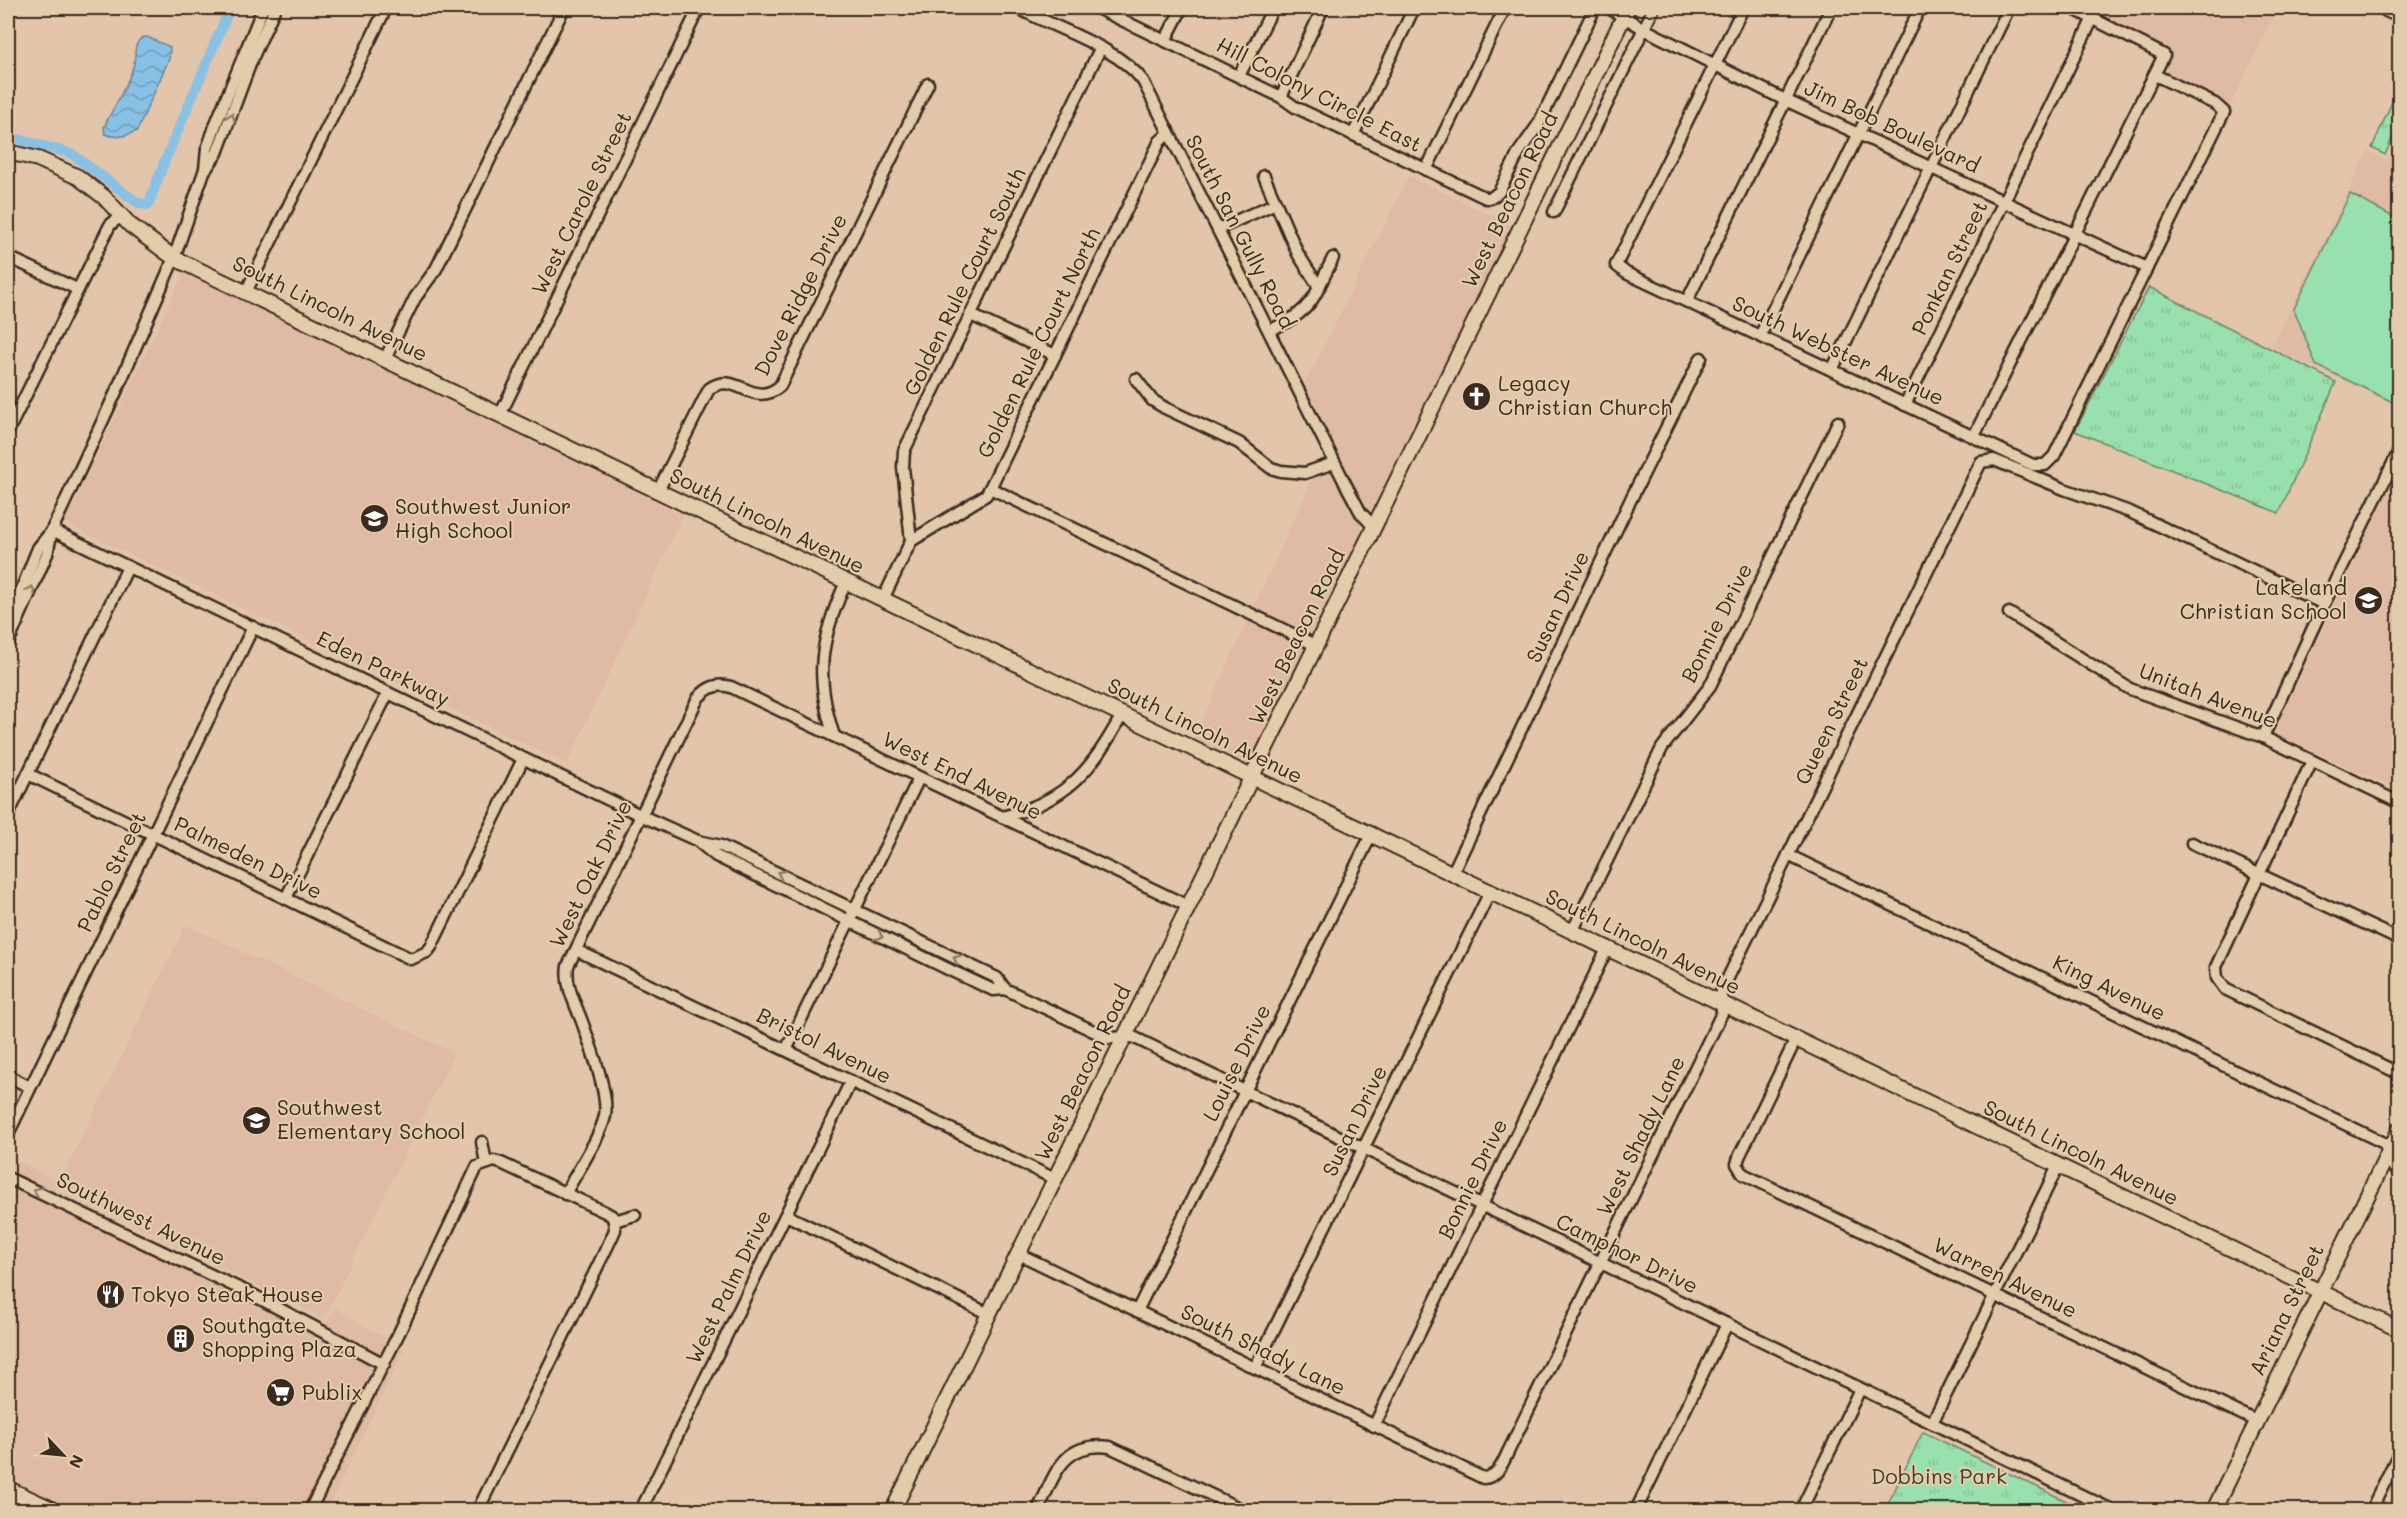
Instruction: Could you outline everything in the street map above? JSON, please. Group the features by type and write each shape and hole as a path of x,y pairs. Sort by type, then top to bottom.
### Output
{"main road":[{"path":"2388,8 2400,13"},
{"path":"8,1491 49,1510"}],"street":[{"path":"8,611 38,548 52,530 116,392 174,258 205,170 207,149 263,8"},
{"path":"205,170 217,153 252,59 275,8"},
{"path":"246,292 386,8"},
{"path":"385,359 415,298 436,269 564,8"},
{"name":"West Carole Street","path":"500,415 699,8"},
{"name":"South San Gully Road","path":"1018,8 1118,57 1135,71 1148,89 1334,463 1361,513 1374,527"},
{"name":"Hill Colony Circle East","path":"1097,8 1166,39 1281,97 1295,107 1479,196 1491,198 1499,192 1519,152 1538,125 1595,8"},
{"path":"1166,39 1182,8"},
{"path":"1239,76 1273,8"},
{"path":"1281,97 1323,8"},
{"path":"1353,135 1414,8"},
{"path":"1426,170 1504,8"},
{"name":"Jim Bob Boulevard","path":"1609,8 1626,12 1644,29 1785,100 2147,268"},
{"path":"1554,212 1654,8"},
{"path":"1715,65 1743,8"},
{"path":"1687,301 1831,8"},
{"path":"1760,336 1920,8"},
{"path":"1832,370 2009,8"},
{"path":"1974,436 2164,55 2072,8"},
{"name":"West Beacon Road","path":"893,1510 1626,12"},
{"name":"Ponkan Street","path":"1905,405 2093,18"},
{"name":"Golden Rule Court South","path":"911,541 903,467 904,451 1100,49"},
{"name":"South Webster Avenue","path":"1715,65 1616,265 1626,273 1905,405 2033,465 2045,465 2054,456 2147,268"},
{"path":"2147,268 2224,112 2215,104 2155,75"},
{"name":"Dove Ridge Drive","path":"658,491 709,389 721,382 728,382 759,395 774,392 780,386 928,84"},
{"name":"Golden Rule Court North","path":"911,541 986,495 1160,141 1169,133"},
{"name":"South Lincoln Avenue","path":"8,152 38,159 66,170 91,186 130,225 174,258 2400,1330"},
{"path":"1264,176 1298,254 1319,287"},
{"path":"1218,229 1276,203"},
{"path":"8,431 110,225 121,216"},
{"path":"8,257 77,290"},
{"path":"1269,331 1298,316 1315,297 1333,258"},
{"path":"970,315 1055,355"},
{"name":"Susan Drive","path":"1452,874 1701,358"},
{"path":"1136,379 1152,400 1239,443 1271,468 1305,473 1334,463"},
{"name":"Bonnie Drive","path":"1572,932 1662,748 1710,686 1838,422"},
{"path":"2263,736 2324,604 2400,449"},
{"name":"Queen Street","path":"1720,1002 1721,993 1978,466 1986,460 1994,460 2054,485 2101,500 2324,604"},
{"path":"990,488 1315,645"},
{"path":"8,643 47,554 52,530"},
{"name":"Eden Parkway","path":"52,530 640,815 698,841 721,846 997,978 1005,989 1108,1038 1124,1038"},
{"path":"883,600 911,541"},
{"path":"8,814 129,567"},
{"path":"834,736 826,706 822,660 827,627 846,582"},
{"path":"8,623 22,584"},
{"name":"Unitah Avenue","path":"2009,613 2130,689 2263,736 2400,802"},
{"name":"Pablo Street","path":"8,1134 40,1062 253,627"},
{"name":"West End Avenue","path":"717,686 731,687 1188,906"},
{"name":"West Oak Drive","path":"565,1194 600,1128 606,1109 593,1054 568,983 568,966 698,698 705,691 717,686"},
{"path":"286,898 388,693"},
{"path":"1002,817 1020,813 1049,800 1073,783 1094,762 1122,715"},
{"name":"Palmeden Drive","path":"28,774 411,959 431,947 523,759"},
{"path":"2312,761 2216,967 2218,981 2225,989 2400,1074"},
{"path":"786,1050 919,777"},
{"name":"Louise Drive","path":"1137,1311 1372,833"},
{"name":"Eden Parkway","path":"698,841 716,856 849,921 993,990 1005,989"},
{"path":"2192,843 2400,940"},
{"name":"King Avenue","path":"1788,855 2384,1143 2394,1168 2400,1170"},
{"name":"Susan Drive","path":"1255,1368 1490,892"},
{"name":"Bonnie Drive","path":"1374,1426 1607,949"},
{"name":"Bristol Avenue","path":"576,950 1055,1179"},
{"name":"West Shady Lane","path":"1491,1477 1501,1466 1722,1013 1720,1002"},
{"name":"Camphor Drive","path":"1124,1038 1133,1037 2112,1510"},
{"name":"Warren Avenue","path":"1796,1039 1739,1157 1738,1168 1743,1174 2256,1421"},
{"path":"8,1076 30,1087"},
{"name":"West Palm Drive","path":"641,1510 851,1081"},
{"name":"Ariana Street","path":"2214,1510 2400,1129"},
{"path":"482,1142 486,1163"},
{"path":"310,1510 384,1364 471,1178 477,1167 494,1161 605,1212 612,1216 615,1230 478,1510"},
{"path":"1932,1423 2058,1166"},
{"name":"Southwest Avenue","path":"8,1178 288,1312 384,1364"},
{"path":"614,1221 635,1215"},
{"path":"786,1215 989,1314"},
{"name":"South Shady Lane","path":"1019,1254 1484,1478 1491,1477"},
{"path":"1636,1510 1726,1324"},
{"path":"1801,1510 1860,1389"},
{"path":"1038,1510 1064,1459 1077,1450 1097,1445 1110,1447 1243,1510"},
{"path":"2371,1510 2400,1451"}],"shaded area":[{"path":"2084,8 2277,8 2229,108 2217,99 2162,73 2169,57 2167,51 2158,44"},
{"path":"2399,135 2399,407 2272,347 2368,151 2387,161"},
{"path":"1409,176 1514,227 1372,518 1365,511 1303,388"},
{"name":"Southwest Junior High School","path":"184,273 683,515 567,764 65,523"},
{"name":"Lakeland Christian School","path":"2399,467 2399,789 2274,734"},
{"path":"1332,470 1356,515 1368,528 1312,637 1253,609 1314,476"},
{"path":"1249,618 1307,647 1249,770 1192,743"},
{"name":"Southwest Elementary School","path":"186,925 454,1053 324,1319 58,1186"},
{"path":"8,1082 22,1089 8,1121"},
{"path":"8,1156 55,1180 53,1187 56,1190 322,1323 327,1322 335,1308 389,1340 381,1356 256,1291 8,1172"},
{"path":"8,1183 251,1300 377,1365 304,1510 60,1510 8,1485"},
{"path":"399,1347 404,1350 327,1510 317,1510"}],"green space":[{"path":"2399,86 2399,123 2385,155 2372,148"},
{"path":"2350,194 2399,220 2399,405 2316,365 2294,309"},
{"path":"2149,287 2336,382 2279,513 2075,431"},
{"name":"Dobbins Park","path":"1923,1432 2085,1510 1885,1510"}],"water":[{"path":"142,37 170,47 169,59 137,131 121,136 105,134 104,127 130,75 137,44"}],"waterway":[{"path":"8,136 72,154 138,203 148,205 230,8"}],"place":[{"name":"Legacy Christian Church","path":"1477,396"},
{"name":"Southwest Junior High School","path":"374,519"},
{"name":"Lakeland Christian School","path":"2368,600"},
{"name":"Southwest Elementary School","path":"256,1120"},
{"name":"Tokyo Steak House","path":"110,1295"},
{"name":"Southgate Shopping Plaza","path":"181,1338"},
{"name":"Publix","path":"281,1393"}]}
